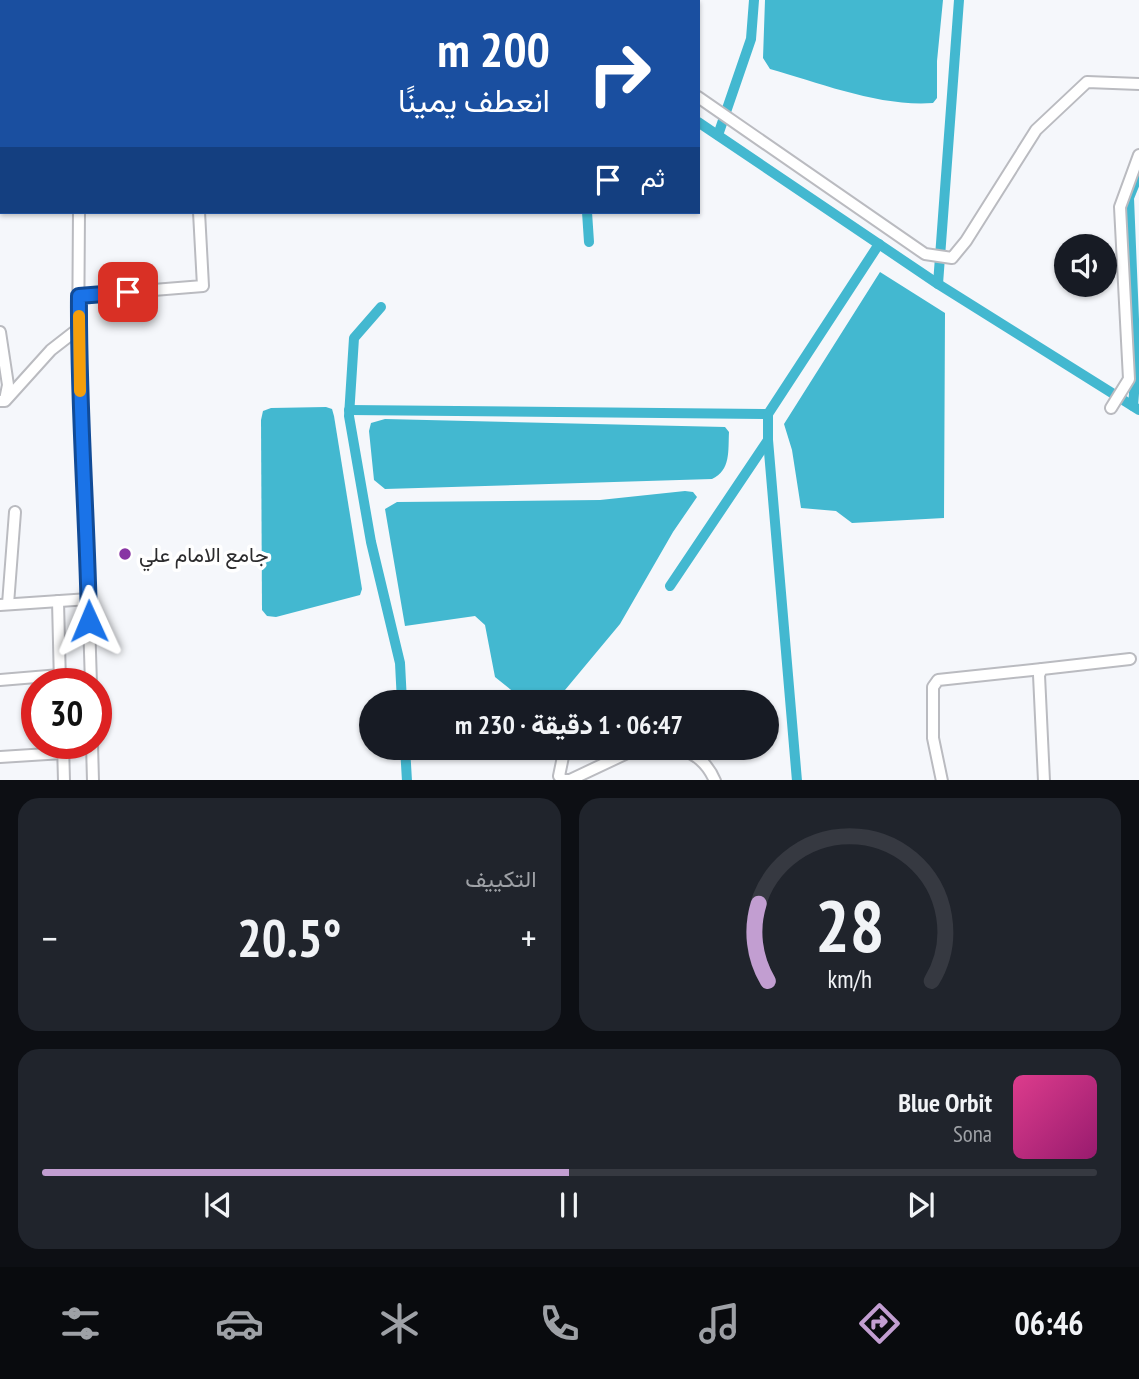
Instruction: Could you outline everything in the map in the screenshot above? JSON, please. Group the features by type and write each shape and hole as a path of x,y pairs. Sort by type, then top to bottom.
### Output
{"street":[{"path":"700,98 925,254 951,258 966,240 1036,130 1087,82 1139,84"},
{"path":"1111,408 1134,382 1120,207 1139,155"},
{"path":"79,214 78,329 91,668"},
{"path":"79,296 203,286 199,214"},
{"path":"4,385 13,383 37,359 78,329"},
{"path":"0,332 4,385 2,403"},
{"path":"2,403 51,350"},
{"path":"15,512 4,604 89,599"},
{"path":"58,601 60,668"},
{"path":"942,780 933,738 933,687 938,680 1130,659"},
{"path":"1042,669 1039,675 1044,780"},
{"path":"0,680 21,680"},
{"path":"0,757 21,754"},
{"path":"63,759 64,780"},
{"path":"92,759 93,780"},
{"path":"562,760 559,776 563,780 570,780 612,760"},
{"path":"702,760 715,780"}],"water":[{"path":"765,0 943,0 937,61 937,98 933,103 913,103 871,98 770,69 763,58"},
{"path":"880,272 945,313 944,518 852,523 836,511 801,508 792,450 784,424"},
{"path":"271,408 332,409 334,416 362,589 360,595 276,617 267,616 262,610 263,411"},
{"path":"385,419 725,427 729,432 728,453 723,471 712,479 385,489 374,480 369,431 371,423"},
{"path":"685,491 693,492 697,497 673,532 620,624 565,690 511,690 495,677 485,625 475,616 405,626 385,509 397,502 600,500"}],"waterway":[{"path":"718,135 751,39 754,0"},
{"path":"938,284 959,0"},
{"path":"700,123 938,284 1139,410"},
{"path":"1133,406 1136,368 1129,198 1139,173"},
{"path":"587,214 589,242"},
{"path":"349,410 768,414 879,244"},
{"path":"381,307 354,338 349,416 371,542 400,663 401,690"},
{"path":"670,586 768,440 768,414"},
{"path":"768,440 797,780"},
{"path":"406,760 407,780"}],"slow traffic":[{"path":"79,316 80,391"}],"place":[{"name":"جامع اﻻمام علي","path":"125,554"}],"route":[{"path":"89,621 78,352 79,296 128,292"}]}
